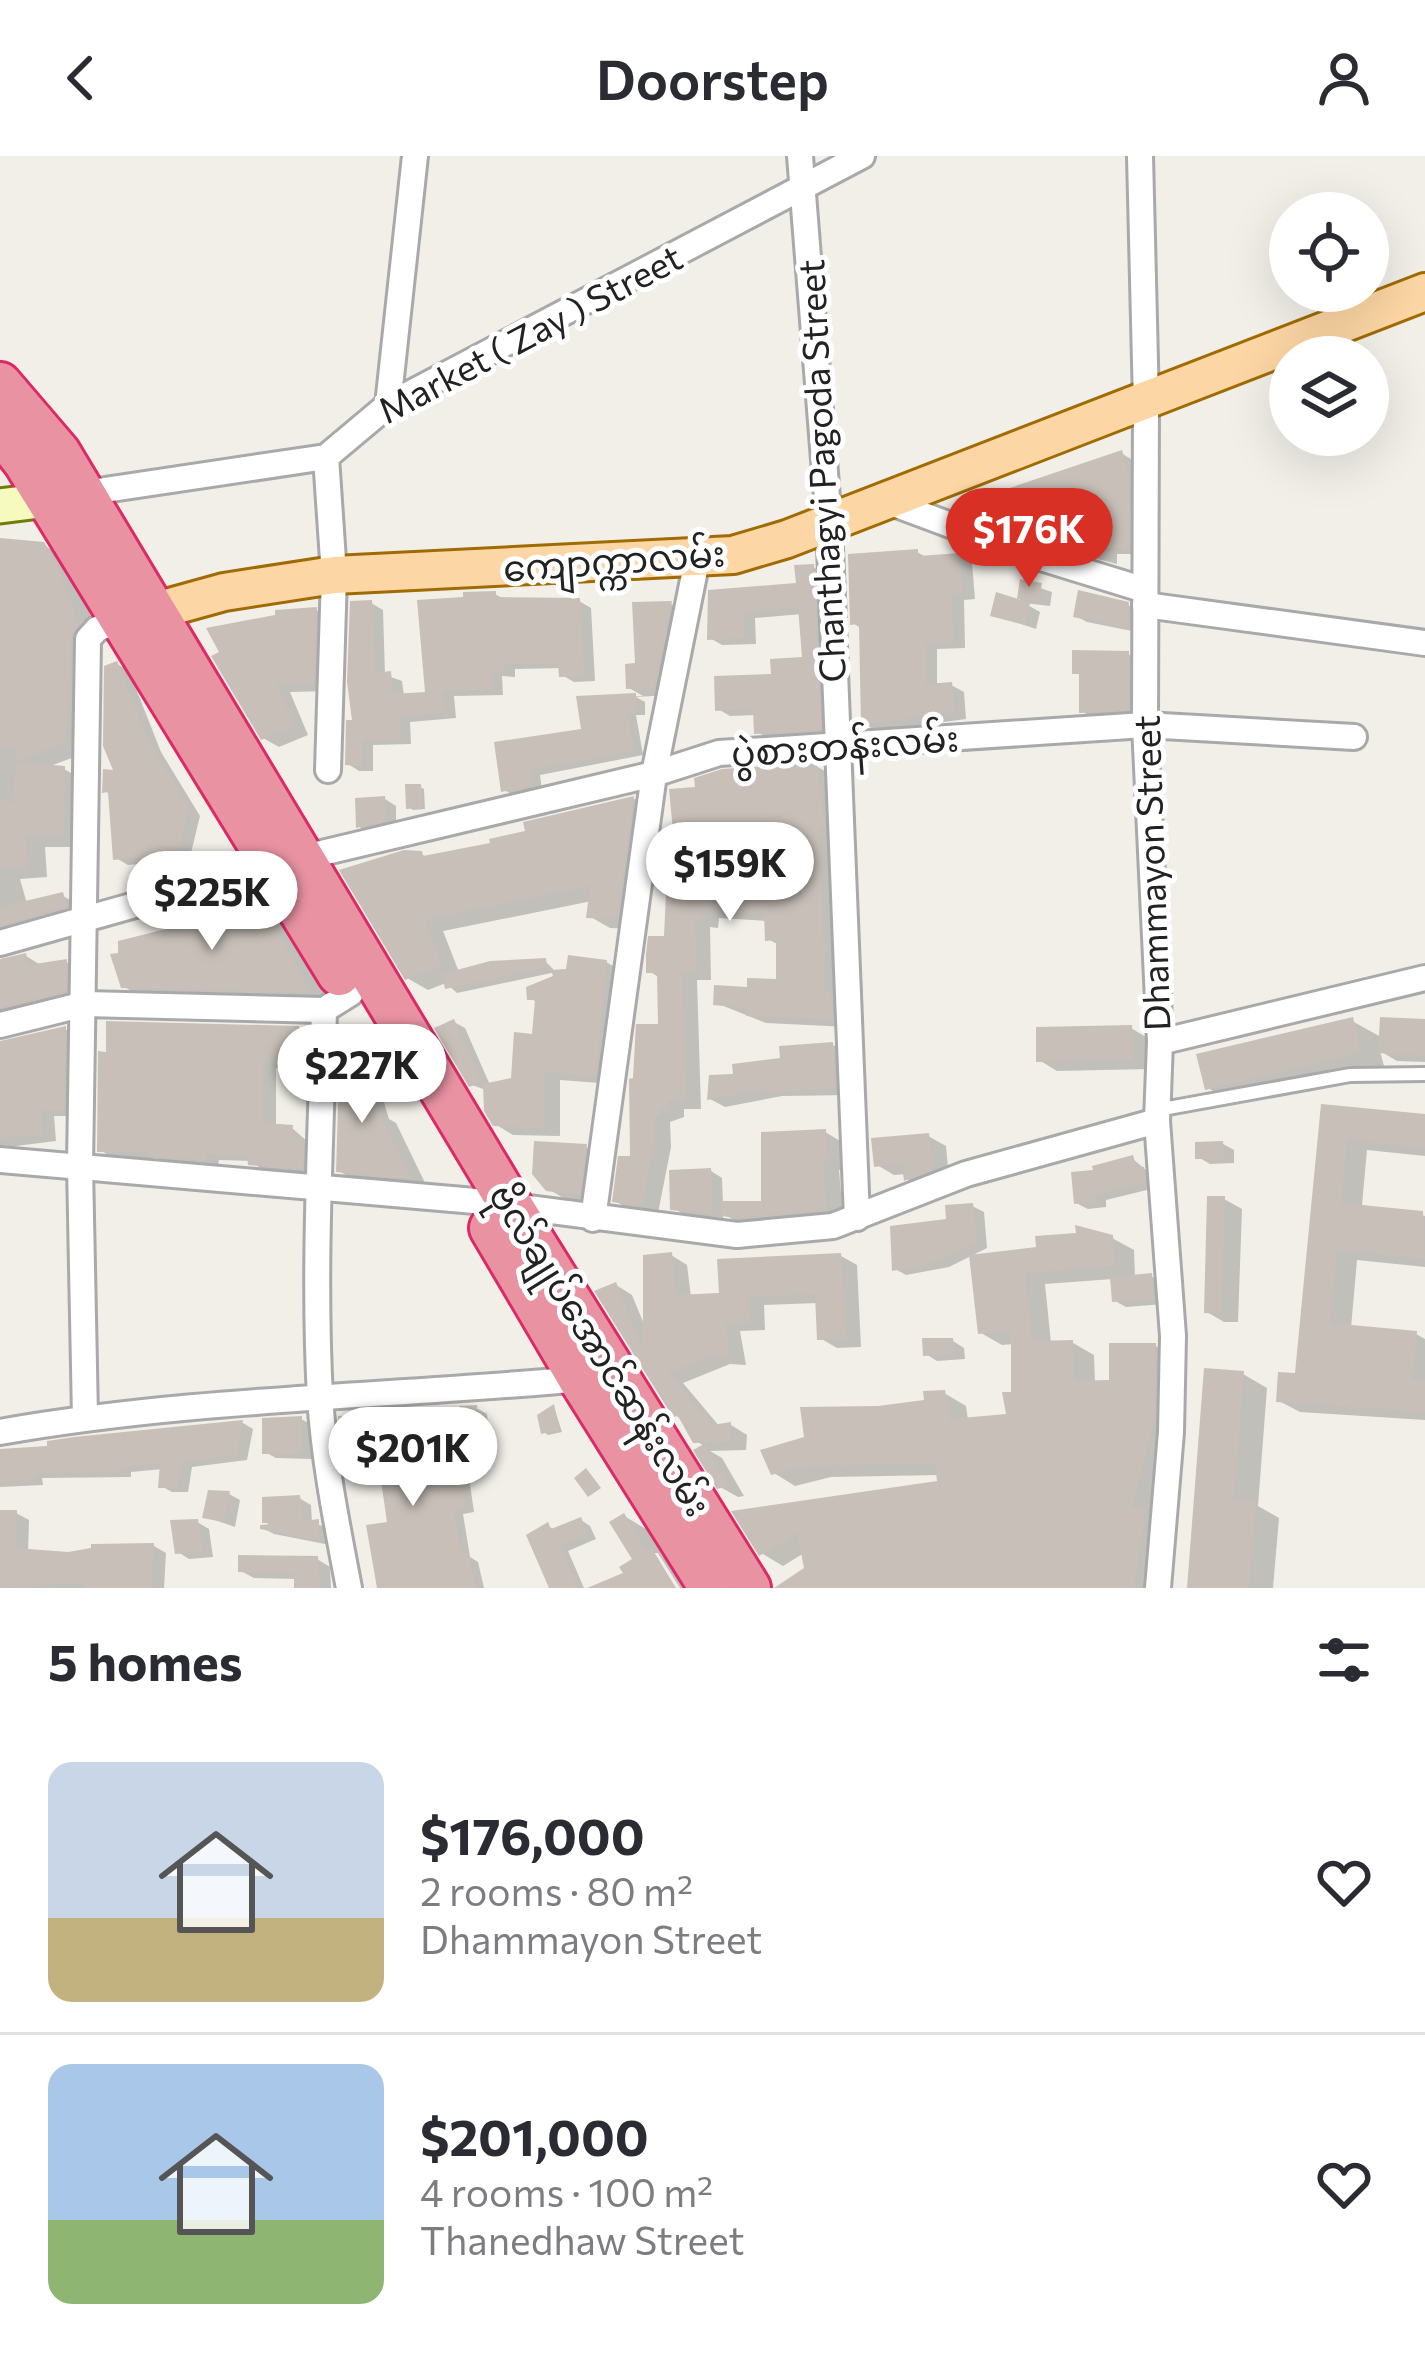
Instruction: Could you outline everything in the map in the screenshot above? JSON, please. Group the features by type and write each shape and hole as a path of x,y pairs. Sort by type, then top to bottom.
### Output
{"highway":[{"path":"0,384 59,453 65,496"},
{"path":"0,430 65,496"},
{"name":"ဗိုလ်ချုပ်အောင်ဆန်းလမ်း","path":"65,496 289,862 351,996 748,1588"},
{"name":"ဗိုလ်ချုပ်အောင်ဆန်းလမ်း","path":"493,1204 580,1378 711,1588"}],"main road":[{"name":"ကျောက္ကာလမ်း","path":"138,615 224,592 334,575 733,555 1146,403 1425,292"}],"street":[{"path":"388,405 415,156"},
{"name":"Chanthagyi Pagoda Street","path":"800,156 829,523 857,1218"},
{"name":"Market ( Zay ) Street","path":"326,457 388,405 862,156"},
{"name":"Dhammayon Street","path":"1140,156 1146,403 1144,725 1160,1042 1157,1116 1173,1336 1171,1432 1158,1588"},
{"path":"0,506 326,457 334,575 328,770"},
{"path":"886,501 1145,598 1425,643"},
{"path":"593,1219 654,774 697,560"},
{"path":"85,1417 80,1166 88,640 97,629 138,615"},
{"name":"ပွဲစားတန်းလမ်း","path":"0,943 289,862 654,774 719,753 1144,725 1354,737"},
{"path":"1160,1042 1425,978"},
{"path":"0,1025 86,1004 351,996 319,1187 320,1397 332,1503 349,1588"},
{"path":"0,1160 493,1204 737,1235 789,1233 857,1218 966,1174 1157,1116"},
{"path":"0,1432 223,1402 442,1392 580,1378"}],"lane":[{"path":"1157,1116 1350,1075 1425,1074"}],"building":[{"path":"1122,450 1129,475 1129,548 1105,548 1105,560 1073,551 1073,516 1020,534 999,526 989,495"},
{"path":"0,538 44,542 58,565 79,625 71,639 66,742 16,761 17,748 0,747"},
{"path":"918,549 918,556 960,553 963,593 952,594 954,643 926,643 926,684 952,682 955,713 861,725 859,624 850,625 848,554"},
{"path":"814,564 821,730 754,734 753,709 715,711 714,676 771,674 770,659 802,657 798,607 744,612 745,638 707,640 708,590 796,583 794,565"},
{"path":"1020,579 1042,583 1039,601 1017,599"},
{"path":"1078,590 1129,602 1127,628 1073,617"},
{"path":"496,591 496,597 580,598 584,676 559,677 558,663 504,664 504,672 491,671 492,690 443,691 445,713 399,716 400,739 362,740 362,766 345,765 346,720 352,720 347,682 350,601 372,600 375,673 391,671 393,694 425,692 417,600"},
{"path":"996,592 1030,603 1025,625 990,616"},
{"path":"672,601 654,688 626,689 625,664 635,663 632,602"},
{"path":"317,607 314,683 277,685 295,726 261,740 211,656 219,652 206,628 275,615 275,610"},
{"path":"1072,650 1129,651 1129,710 1079,713 1079,674 1072,674"},
{"path":"117,661 149,743 189,807 180,845 187,868 157,882 149,857 113,860 108,792 102,793 103,769 113,770 103,746 104,666"},
{"path":"636,693 636,710 627,711 634,751 531,770 533,786 501,792 494,742 581,729 576,696"},
{"path":"16,762 65,766 64,837 26,837 28,867 0,869 0,799 12,803"},
{"path":"817,763 825,828 820,828 825,992 831,992 832,1019 746,1016 746,1008 713,1005 714,985 747,987 747,978 776,979 776,940 765,941 764,914 703,911 703,920 695,920 696,973 682,973 686,1101 668,1101 668,1110 655,1115 642,1206 612,1202 618,1156 630,1156 629,1079 633,1078 636,1024 658,1024 657,973 646,973 646,954 648,936 664,936 668,852 675,852 669,789 695,787 694,778 722,769"},
{"path":"405,784 421,784 422,808 406,809"},
{"path":"385,796 386,821 356,828 355,798"},
{"path":"634,796 617,919 586,918 590,886 425,920 442,966 405,980 339,870 404,850 422,851 423,856 490,843 489,839 525,831 523,822"},
{"path":"63,892 67,907 0,926 0,907"},
{"path":"258,895 311,993 121,988 110,954 118,953 118,941 178,926 177,912 219,910 218,899"},
{"path":"26,953 28,965 67,959 66,992 0,1008 0,959"},
{"path":"568,955 607,960 596,1076 544,1072 544,1128 493,1126 484,1111 483,1084 511,1078 514,1032 532,1034 535,1000 527,1000 526,987 553,976 551,970 566,969"},
{"path":"546,958 547,967 445,989 442,974 490,961"},
{"path":"1353,1017 1361,1053 1205,1090 1196,1054"},
{"path":"1380,1017 1425,1019 1425,1056 1378,1053"},
{"path":"454,1019 482,1082 469,1087 434,1028"},
{"path":"106,1021 299,1026 300,1038 307,1038 306,1060 263,1062 263,1123 293,1125 292,1138 304,1138 303,1170 248,1165 247,1155 206,1154 206,1160 148,1156 148,1152 97,1152 98,1051 106,1052"},
{"path":"1132,1025 1133,1060 1036,1062 1036,1027"},
{"path":"66,1026 64,1110 41,1110 43,1135 0,1138 0,1041"},
{"path":"350,1035 373,1111 378,1110 412,1179 336,1172 340,1038"},
{"path":"833,1042 835,1088 769,1089 707,1100 709,1075 733,1074 732,1064 780,1058 779,1046"},
{"path":"1321,1104 1425,1114 1425,1148 1347,1140 1341,1203 1423,1211 1425,1259 1337,1250 1330,1323 1417,1331 1412,1380 1425,1381 1425,1412 1276,1402 1278,1372 1295,1373"},
{"path":"826,1129 827,1210 721,1216 721,1201 761,1201 761,1132"},
{"path":"929,1133 933,1169 904,1181 902,1164 874,1167 871,1138"},
{"path":"534,1141 587,1144 580,1195 546,1191 532,1174"},
{"path":"1223,1141 1224,1159 1195,1159 1195,1142"},
{"path":"1133,1155 1136,1166 1144,1167 1145,1182 1095,1195 1096,1202 1074,1204 1071,1172 1093,1170 1092,1166"},
{"path":"711,1168 713,1214 670,1210 669,1170"},
{"path":"1207,1196 1225,1196 1221,1314 1204,1313"},
{"path":"973,1203 977,1242 937,1262 892,1271 890,1226 946,1219 945,1205"},
{"path":"1075,1225 1113,1235 1115,1266 1025,1273 1032,1341 1073,1340 1074,1381 1109,1380 1109,1343 1156,1343 1155,1421 1131,1509 1146,1507 1134,1588 774,1588 804,1568 797,1533 759,1556 731,1511 937,1481 935,1464 807,1466 771,1475 760,1450 804,1437 800,1407 878,1406 924,1400 923,1391 945,1390 950,1419 1006,1414 1002,1392 1011,1392 1011,1331 978,1334 969,1255 1036,1247 1035,1236 1076,1233"},
{"path":"672,1252 676,1295 719,1293 717,1259 841,1253 846,1339 817,1340 815,1294 748,1297 750,1322 725,1323 730,1356 715,1359 714,1355 669,1373 712,1425 731,1422 730,1442 693,1443 594,1291 616,1282 643,1350 643,1255"},
{"path":"1152,1273 1154,1299 1112,1302 1110,1277"},
{"path":"922,1338 953,1338 954,1354 923,1356"},
{"path":"1204,1368 1244,1371 1234,1499 1256,1501 1249,1588 1187,1588"},
{"path":"554,1404 559,1430 541,1434 537,1415"},
{"path":"477,1405 481,1452 462,1454 459,1406"},
{"path":"426,1408 432,1464 458,1460 464,1508 454,1509 461,1553 468,1553 476,1588 377,1588 366,1525 387,1522 378,1460 343,1460 338,1416 363,1416 364,1444 408,1437 406,1411"},
{"path":"302,1416 301,1454 262,1454 262,1418"},
{"path":"243,1420 237,1455 182,1462 177,1488 158,1488 160,1463 121,1467 121,1472 33,1474 34,1480 0,1482 0,1449"},
{"path":"704,1444 729,1486 717,1489 693,1450"},
{"path":"586,1468 601,1488 588,1497 574,1478"},
{"path":"208,1490 230,1491 224,1522 202,1518"},
{"path":"300,1495 303,1521 319,1519 319,1541 260,1529 260,1525 282,1523 262,1523 262,1497"},
{"path":"0,1510 17,1510 16,1548 68,1552 91,1548 91,1544 154,1543 152,1588 85,1588 84,1583 0,1588"},
{"path":"624,1513 676,1588 587,1588 623,1573 619,1567 632,1559 609,1522"},
{"path":"581,1517 588,1534 560,1546 579,1588 549,1588 526,1535 548,1522 551,1529"},
{"path":"198,1519 203,1552 175,1554 170,1520"},
{"path":"238,1555 318,1556 320,1588 294,1588 294,1574 238,1572"}]}
